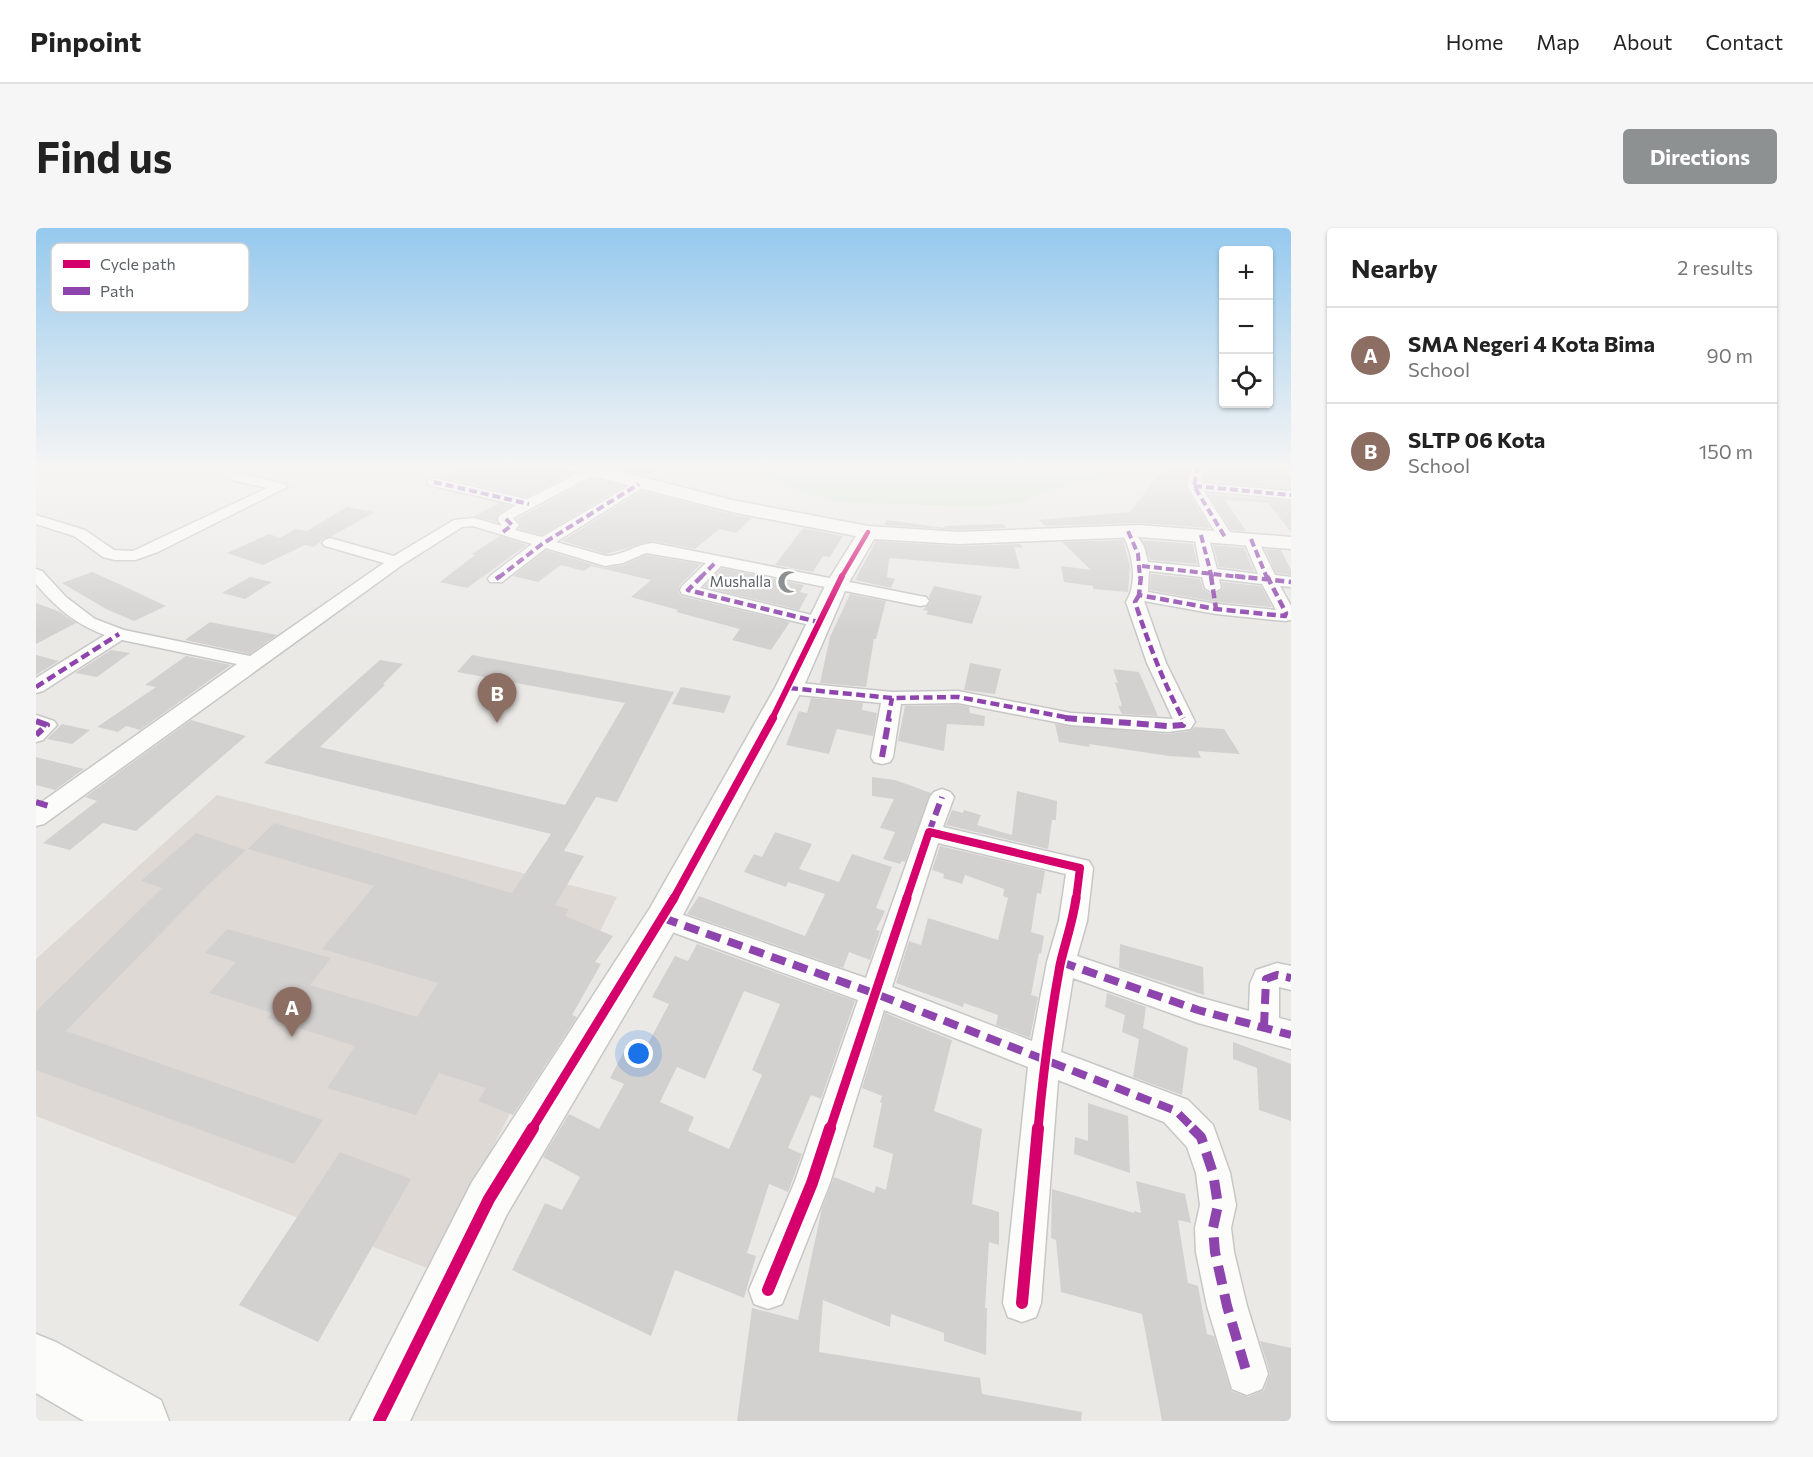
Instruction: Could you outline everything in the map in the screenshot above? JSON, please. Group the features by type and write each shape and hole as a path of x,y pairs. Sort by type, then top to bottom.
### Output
{"street":[{"path":"41,521 95,540 110,553 118,556 135,555 153,549 212,521"},
{"path":"503,532 512,525 506,521"},
{"path":"496,579 542,544 580,521"},
{"path":"809,521 868,532 960,538 1128,531 1291,543"},
{"path":"1215,521 1225,537"},
{"path":"41,809 396,562 461,523 474,522 542,544 611,561 622,560 644,547 920,601"},
{"path":"789,688 892,698 958,697 1071,718 1168,726 1183,725 1185,722 1165,688 1135,602 1139,595 1142,566 1139,551 1128,531"},
{"path":"379,1421 489,1199 663,918 789,688 837,584 868,532"},
{"path":"1201,535 1211,574 1216,609"},
{"path":"1139,595 1216,609 1285,616 1286,613 1251,539"},
{"path":"330,543 396,562"},
{"path":"717,561 688,590 818,622"},
{"path":"1142,566 1291,582"},
{"path":"36,574 60,601 89,623 119,634 253,662"},
{"path":"36,687 119,634"},
{"path":"882,757 892,698"},
{"path":"36,721 47,725 36,735"},
{"path":"768,1290 812,1183 942,797"},
{"path":"929,832 1080,868 1072,921 1061,962 1044,1060 1022,1303"},
{"path":"663,918 876,994 1176,1111 1201,1137 1213,1173 1218,1204 1213,1228 1215,1252 1227,1306 1247,1374"},
{"path":"1061,962 1198,1010 1278,1031"},
{"path":"1278,1031 1264,984 1266,979 1277,975 1291,978"},
{"path":"36,1362 140,1421"}],"shaded area":[{"path":"217,795 617,897 432,1270 36,1116 36,959"}],"building":[{"path":"324,521 359,521 324,538 314,547 305,545 263,565 227,553 269,534 280,538 295,529 307,531"},
{"path":"518,521 566,521 542,535 519,529 521,525"},
{"path":"595,521 749,521 736,533 719,529 695,549 653,541 606,554 562,541"},
{"path":"887,521 892,521 945,528 944,526 1003,524 1006,528 959,530 884,525"},
{"path":"1040,521 1206,521 1210,528 1139,523 1045,526"},
{"path":"1225,521 1239,521 1246,531 1231,530"},
{"path":"1282,521 1291,521 1291,532"},
{"path":"803,528 843,536 830,557 823,556 813,572 775,565"},
{"path":"500,536 527,545 467,588 440,582 475,555 472,554"},
{"path":"1123,540 1130,566 1128,592 1093,589 1093,586 1064,582 1061,566 1091,570 1062,542"},
{"path":"1142,540 1193,544 1197,564 1150,560"},
{"path":"876,541 959,546 1020,544 1023,548 1014,547 1020,569 889,558 887,577 895,579 891,588 855,580"},
{"path":"1213,545 1244,548 1254,571 1219,567"},
{"path":"1265,549 1281,550 1291,570 1291,575 1276,573"},
{"path":"546,550 604,568 624,565 646,555 701,564 680,585 678,591 681,596 790,622 771,650 732,640 740,629 631,597 651,580 591,566 584,571 561,565 538,582 513,576"},
{"path":"722,568 804,585 800,592 808,594 799,610 704,587"},
{"path":"92,572 166,606 134,621 106,609 62,583"},
{"path":"1151,574 1200,579 1203,589 1212,595 1223,589 1222,582 1261,586 1272,607 1216,602 1150,590"},
{"path":"250,577 272,582 245,599 222,593"},
{"path":"934,586 982,596 972,624 926,614 928,611 923,610 931,602 929,597"},
{"path":"850,594 886,601 876,639 874,639 866,687 820,683 830,637"},
{"path":"36,603 60,612 76,623 36,644"},
{"path":"210,622 277,635 250,654 185,640"},
{"path":"111,650 130,653 97,677 75,673"},
{"path":"36,655 59,661 36,675"},
{"path":"472,655 674,692 617,802 596,797 564,851 584,856 555,905 569,909 565,916 613,936 595,962 601,964 572,1015 577,1017 513,1115 478,1101 486,1088 439,1073 416,1115 327,1088 355,1046 267,1018 272,1013 209,993 236,962 205,953 227,929 331,958 310,985 417,1017 438,983 322,949 374,886 248,849 274,823 512,893 551,834 264,763 380,660 403,664 383,684 385,685 320,747 565,805 625,703 457,672"},
{"path":"186,656 231,665 140,730 126,726 118,732 97,727 156,687 145,685"},
{"path":"970,663 1001,669 995,694 964,690"},
{"path":"1113,669 1139,672 1158,716 1122,714 1118,706 1122,706"},
{"path":"681,687 731,696 724,713 672,704"},
{"path":"811,698 863,703 862,710 877,713 873,736 837,729 829,754 786,745 799,711 807,713"},
{"path":"958,705 969,707 970,713 985,716 984,726 947,724 944,751 898,741 905,706"},
{"path":"191,720 246,736 136,831 103,823 70,850 43,843 97,801 85,797"},
{"path":"62,724 90,730 72,744 47,739"},
{"path":"1055,724 1168,734 1190,731 1194,727 1224,729 1240,754 1198,751 1201,758 1169,756 1089,744 1090,747 1059,742"},
{"path":"36,757 84,769 55,790 36,785"},
{"path":"872,777 895,780 931,793 905,862 902,861 900,864 883,859 895,832 880,828 894,799 872,796"},
{"path":"1017,791 1057,801 1056,820 1052,820 1048,849 946,825 952,810 963,813 964,810 981,815 977,825 1012,835"},
{"path":"775,832 812,844 799,869 839,882 852,854 892,867 876,908 885,911 876,930 880,931 870,960 849,952 843,968 687,914 699,896 805,936 825,894 788,882 786,887 744,872 754,854 762,857"},
{"path":"196,833 246,850 207,886 66,1031 323,1120 294,1164 36,1070 36,1011 162,888 141,881"},
{"path":"940,846 1045,871 1041,894 1037,893 1031,932 1044,936 1031,995 1038,997 1030,1038 996,1025 998,1015 964,1003 963,1007 896,983 909,941 921,945 928,918 998,940 1008,898 1003,896 1004,889 965,875 962,884 943,878 944,874 932,870"},
{"path":"697,944 855,1001 821,1099 811,1095 788,1148 802,1154 788,1192 769,1184 747,1253 756,1256 744,1298 675,1270 651,1336 512,1270 545,1203 562,1210 580,1177 543,1157 569,1114 599,1129 624,1084 610,1078 625,1050 641,1057 669,1004 652,997 675,956 688,961","holes":["744,991 780,1004 752,1070 762,1075 729,1149 688,1131 694,1117 660,1102 677,1067 705,1079"]},
{"path":"1120,944 1203,967 1204,995 1119,968"},
{"path":"1107,993 1146,1007 1143,1028 1188,1048 1182,1095 1133,1077 1139,1039 1122,1032 1125,1015 1105,1007"},
{"path":"885,1013 952,1040 934,1111 982,1129 972,1204 999,1212 999,1245 989,1242 985,1308 987,1308 986,1355 944,1341 944,1333 891,1314 890,1327 823,1300 819,1352 980,1378 982,1394 1082,1412 1081,1421 737,1421 752,1308 798,1320 822,1208 834,1177 874,1193 876,1186 886,1190 893,1154 873,1147 882,1096 862,1088"},
{"path":"1233,1042 1291,1064 1291,1121 1259,1110 1257,1068 1233,1059"},
{"path":"1088,1103 1128,1116 1130,1173 1074,1154 1075,1137 1088,1141"},
{"path":"340,1152 411,1179 318,1342 239,1305"},
{"path":"1136,1181 1185,1194 1191,1223 1178,1220 1188,1283 1198,1286 1207,1334 1214,1336 1231,1391 1248,1397 1264,1390 1270,1373 1260,1341 1291,1348 1291,1421 1162,1421 1142,1314 1061,1292 1056,1240 1051,1238 1052,1189 1134,1213 1134,1211 1141,1213"}],"marked path":[{"path":"503,532 512,525 508,521"},
{"path":"496,579 542,544 580,521"},
{"path":"1215,521 1225,537"},
{"path":"1128,531 1140,562 1139,595 1216,609 1285,616 1286,613 1251,539"},
{"path":"1201,535 1211,574 1216,609"},
{"path":"717,561 688,590 818,622"},
{"path":"1142,566 1291,582"},
{"path":"789,688 892,698 958,697 1071,719 1168,726 1183,725 1185,722 1163,678 1140,617 1135,602 1139,595"},
{"path":"36,687 119,634"},
{"path":"882,757 892,698"},
{"path":"36,721 47,725 36,735"},
{"path":"929,832 942,797"},
{"path":"36,802 52,807"},
{"path":"663,918 876,994 1176,1111 1201,1137 1213,1173 1218,1205 1213,1228 1215,1252 1227,1306 1247,1374"},
{"path":"1061,962 1198,1010 1291,1035"},
{"path":"1264,1027 1266,979 1277,975 1291,978"}],"cycle path":[{"path":"379,1421 489,1199 663,918 789,688 837,584 868,532"},
{"path":"768,1290 812,1183 929,832 1080,868 1073,921 1061,962 1044,1060 1022,1303"}],"place":[{"name":"Mushalla","path":"789,582"},
{"name":"SLTP 06 Kota","path":"497,723"},
{"name":"SMA Negeri 4 Kota Bima","path":"292,1037"}]}
